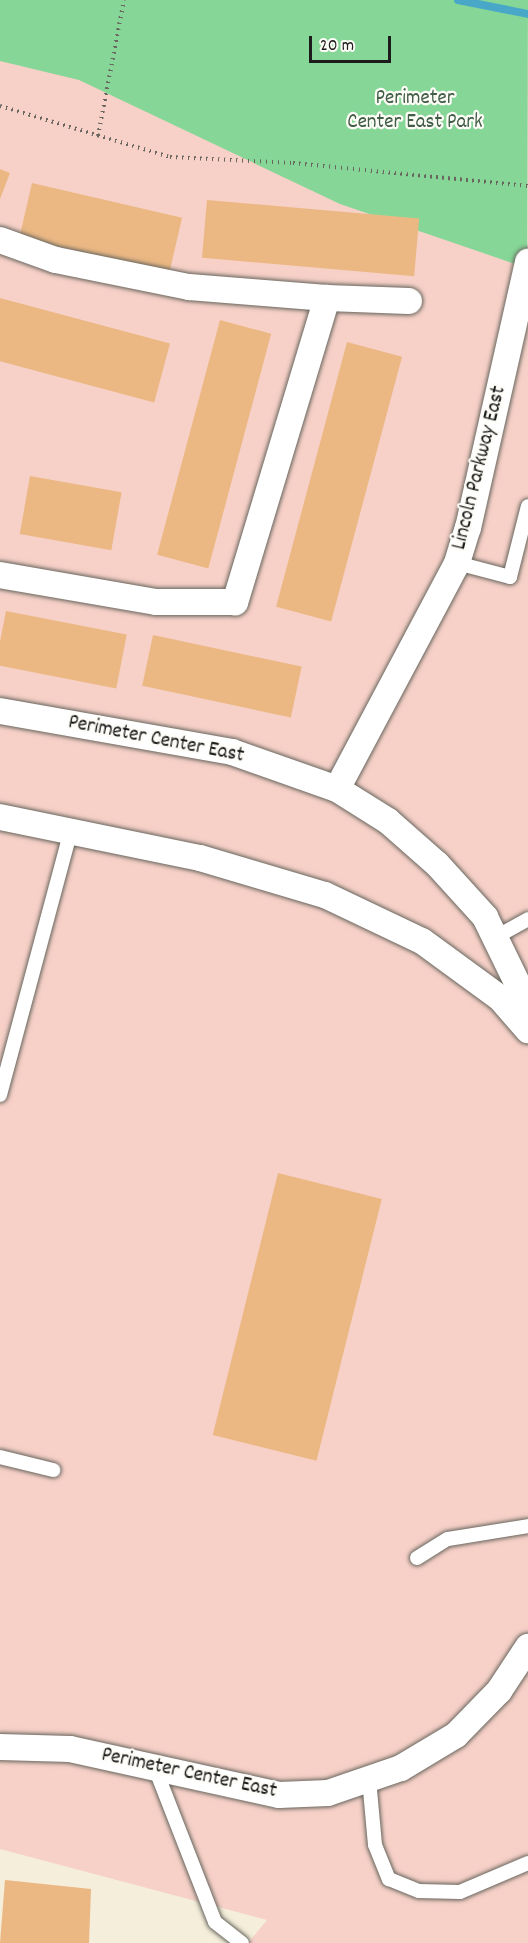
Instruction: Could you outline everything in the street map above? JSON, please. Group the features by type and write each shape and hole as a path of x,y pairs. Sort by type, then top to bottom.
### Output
{"street":[{"path":"0,240 56,261 189,287 327,298 409,301"},
{"name":"Lincoln Parkway East","path":"337,789 457,563 468,528 528,262"},
{"path":"0,576 156,602 235,602 327,298"},
{"name":"Perimeter Center East","path":"0,711 232,752 337,789 388,821 437,864 485,917 528,1005"},
{"path":"0,817 200,858 325,895 422,941 500,998 528,1030"},
{"name":"Perimeter Center East","path":"3,1749 70,1749 279,1795 328,1793 369,1779 428,1754 456,1735 499,1691 525,1659"}],"lane":[{"path":"457,563 510,577 528,506"},
{"path":"0,1095 70,833"},
{"path":"496,937 528,919"},
{"path":"0,1457 53,1470"},
{"path":"417,1558 448,1539 528,1526"},
{"path":"155,1768 215,1922 242,1943"},
{"path":"369,1779 375,1845 389,1879 419,1892 460,1892 528,1863"}],"path":[{"path":"98,136 124,0"},
{"path":"0,106 170,157 304,164 528,186"}],"shaded area":[{"path":"0,0 528,66 528,1943 248,1943 267,1920 0,1849"}],"green space":[{"name":"Perimeter Center East Park","path":"0,0 528,0 527,268 340,204 79,80 0,61"}],"building":[{"path":"0,169 10,173 0,199"},
{"path":"32,183 182,218 169,272 19,238"},
{"path":"207,200 419,219 414,276 202,258"},
{"path":"0,298 170,344 154,402 0,361"},
{"path":"220,320 271,334 208,568 157,555"},
{"path":"347,342 402,357 331,621 276,607"},
{"path":"30,476 122,492 111,550 20,534"},
{"path":"6,611 127,634 116,688 0,666 0,642"},
{"path":"153,635 302,667 291,717 142,686"},
{"path":"278,1173 382,1199 317,1461 213,1435"},
{"path":"5,1880 91,1889 89,1943 0,1943"}],"waterway":[{"path":"458,0 528,14"}]}
